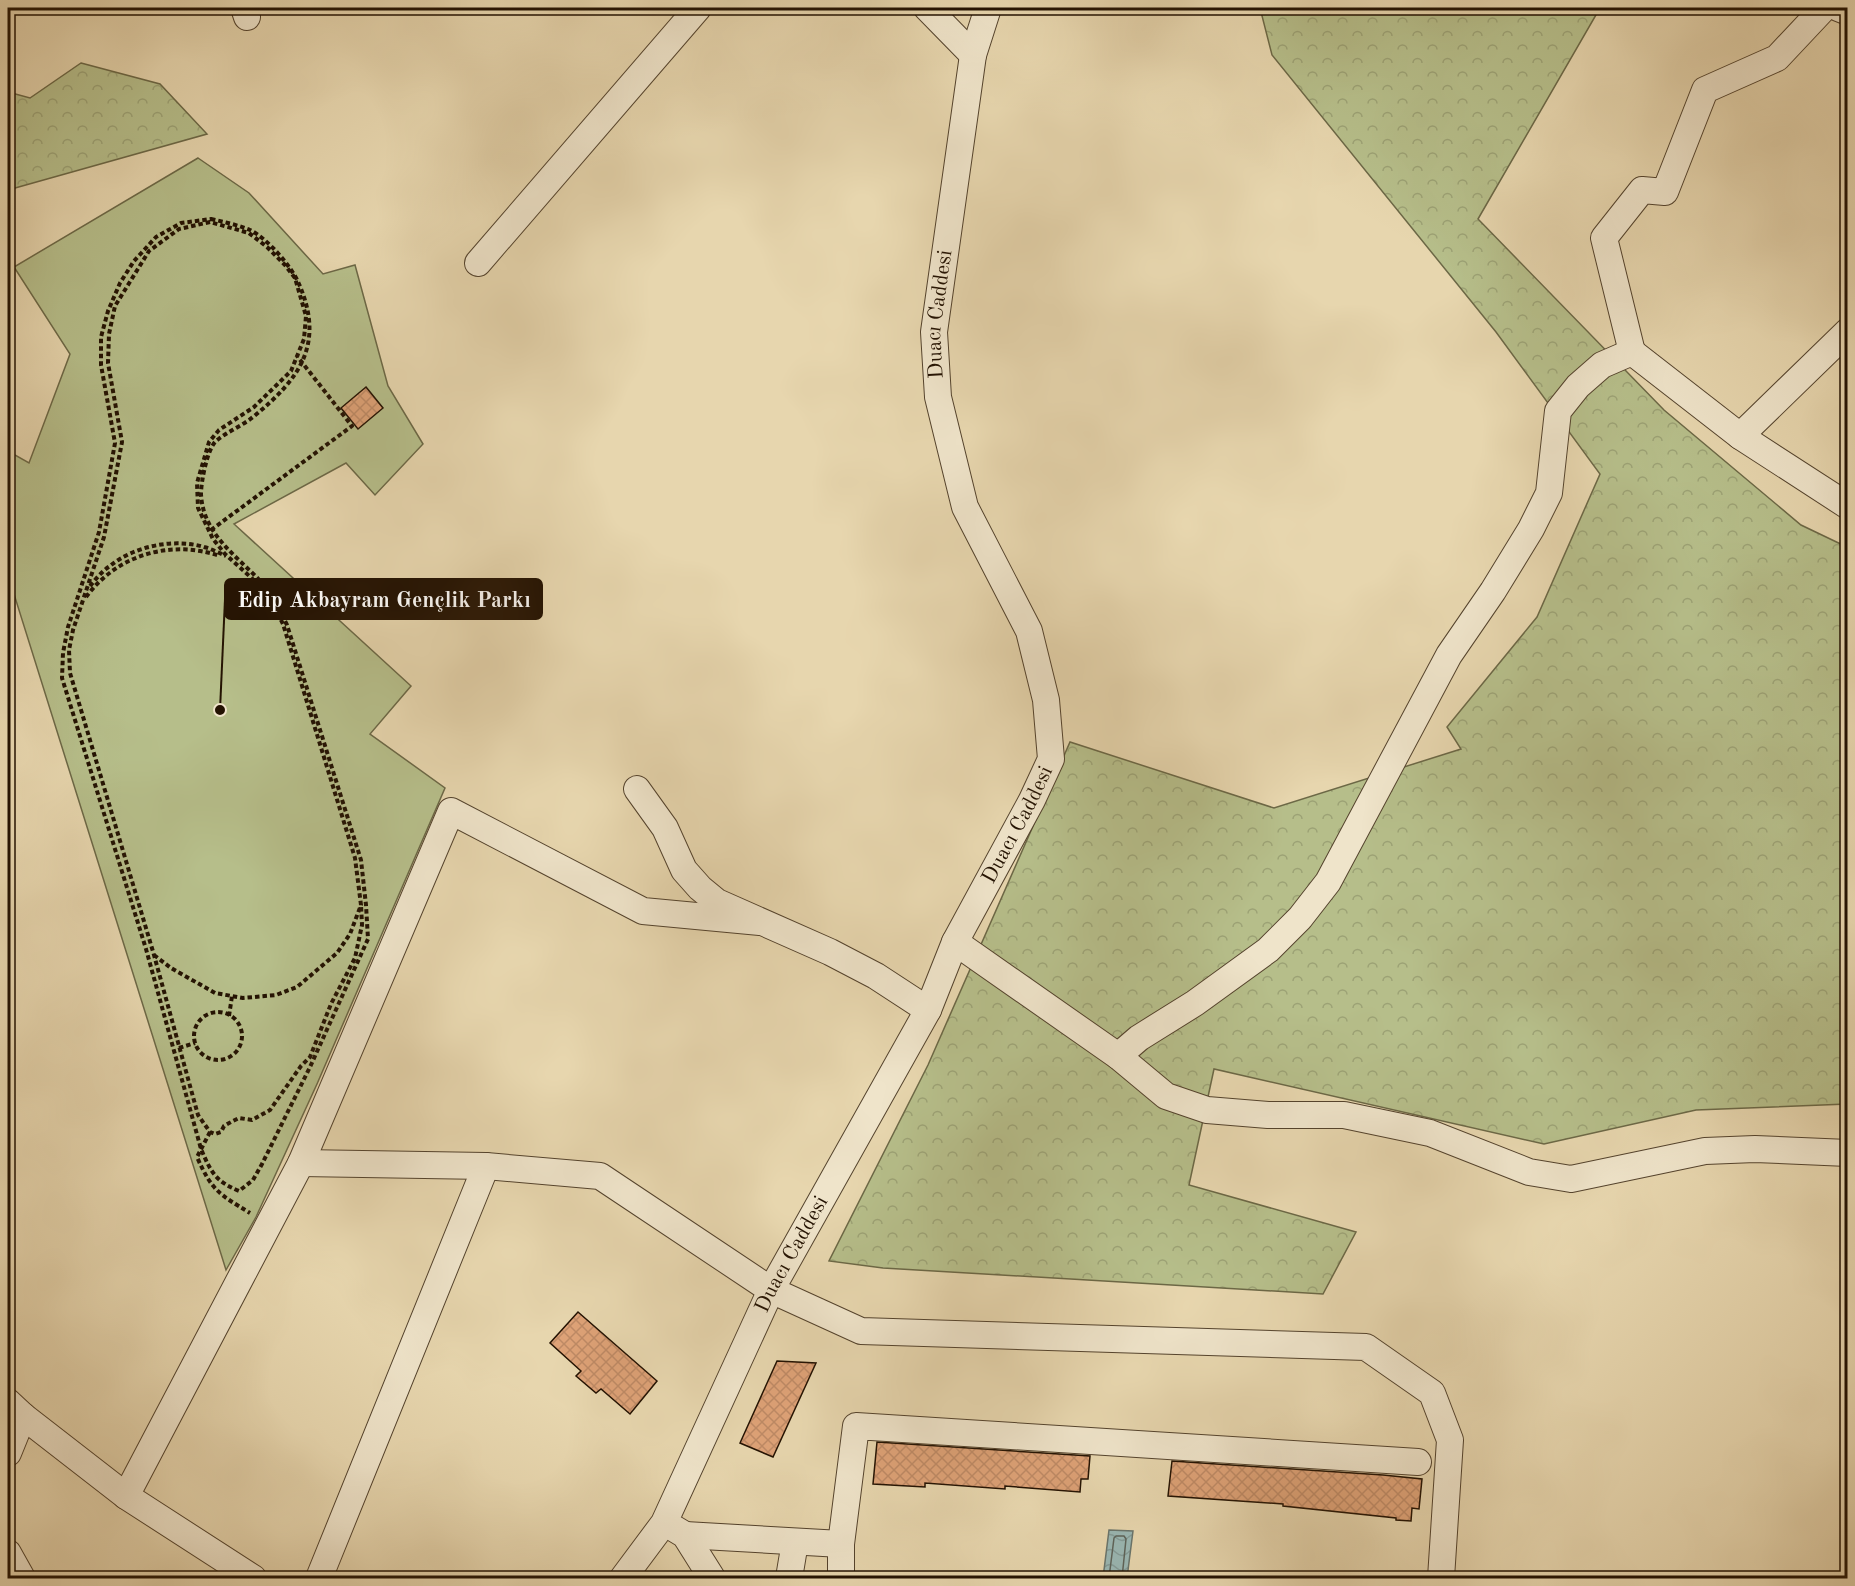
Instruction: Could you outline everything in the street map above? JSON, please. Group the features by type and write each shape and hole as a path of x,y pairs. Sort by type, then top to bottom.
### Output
{"street":[{"path":"478,263 698,8"},
{"path":"927,8 973,55"},
{"name":"Duacı Caddesi","path":"623,1578 675,1529 771,1290 928,1010 956,942 1032,800 1051,759 1046,700 1029,631 965,507 938,397 934,332 973,55 988,8"},
{"path":"1824,8 1778,58 1705,90 1665,192 1642,190 1604,238 1632,352 1740,436 1848,506"},
{"path":"1838,8 1848,12"},
{"path":"1740,436 1848,331"},
{"path":"1118,1056 1139,1038 1195,1003 1268,951 1300,918 1328,882 1449,655 1493,591 1531,529 1549,493 1558,411 1578,386 1602,365 1632,352"},
{"path":"637,789 665,828 684,870 717,902 831,952 876,976 928,1010"},
{"path":"126,1496 301,1163 451,811 643,910 760,922"},
{"path":"956,942 1118,1056 1166,1096 1207,1110 1268,1115 1344,1115 1430,1133 1529,1172 1571,1179 1705,1151 1755,1149 1848,1152"},
{"path":"301,1163 486,1166 600,1176 771,1290 861,1331 1366,1347 1432,1393 1450,1440 1441,1578"},
{"path":"319,1578 486,1166"},
{"path":"8,1453 15,1409 126,1496 253,1578"},
{"path":"841,1578 841,1544 856,1426 1418,1461"},
{"path":"675,1529 795,1542 841,1544"},
{"path":"675,1529 712,1578"},
{"path":"789,1578 795,1542"}],"path":[{"path":"297,356 291,371 254,407 219,430 208,442 197,483 198,508 210,530 270,592 287,625 360,860 368,939 310,1067 253,1180 239,1191 223,1185 211,1173 201,1149 146,949 62,678 63,653 74,605 99,532 116,443 102,376 101,338 108,311 120,284 134,261 156,237 181,222 211,219 253,231 295,274 309,316 308,348 298,371 284,388 260,411 214,443 207,460 201,492 205,517 210,530 213,539 231,560 267,592 283,624 354,858 362,925 355,958 331,1004 310,1057 270,1110 252,1120 239,1118 215,1134 210,1132 198,1116 154,955 70,673 69,650 73,630 104,537 122,442 108,363 109,334 115,306 149,251 179,229 210,222 249,233 267,247 295,278 306,316 304,339 297,356"},
{"path":"210,530 352,426 297,356"},
{"path":"74,605 110,565 156,545 180,543 204,547 231,560"},
{"path":"84,600 109,572 151,551 187,549 208,552 240,562"},
{"path":"154,955 214,993 243,998 276,995 297,987 337,953 350,934 360,905"},
{"path":"230,1016 232,996"},
{"path":"212,1013 224,1013 230,1016 240,1028 242,1039 238,1048 232,1056 222,1059 212,1059 203,1055 195,1042 195,1027 202,1018 212,1013"},
{"path":"179,1048 195,1042"},
{"path":"210,1132 196,1157 207,1181 222,1196 269,1223"}],"green space":[{"path":"1260,8 1600,8 1478,219 1664,410 1801,525 1847,547 1847,1104 1696,1110 1544,1144 1214,1069 1189,1185 1356,1232 1323,1294 883,1268 829,1261 928,1065 1070,742 1274,808 1461,749 1447,727 1537,617 1600,474 1496,332 1272,55"},
{"path":"81,63 160,84 207,134 8,190 8,92 30,98"},
{"path":"198,158 249,193 323,274 355,265 388,386 423,444 375,495 346,463 234,524 411,686 370,734 445,788 317,1084 256,1217 226,1270 8,575 8,451 29,463 70,354 14,267"}],"water":[{"path":"1109,1530 1133,1531 1127,1578 1103,1578"}],"building":[{"path":"366,387 383,408 358,429 341,408"},
{"path":"578,1312 657,1381 630,1414 601,1389 596,1393 576,1376 581,1371 550,1343"},
{"path":"777,1361 816,1363 773,1457 740,1443"},
{"path":"877,1442 1090,1456 1088,1479 1081,1479 1080,1492 1005,1486 1005,1489 925,1483 925,1487 873,1484"},
{"path":"1172,1461 1422,1479 1419,1509 1412,1508 1411,1521 1283,1506 1283,1504 1168,1496"}],"place":[{"name":"Edip Akbayram Gençlik Parkı","path":"220,710"}]}
